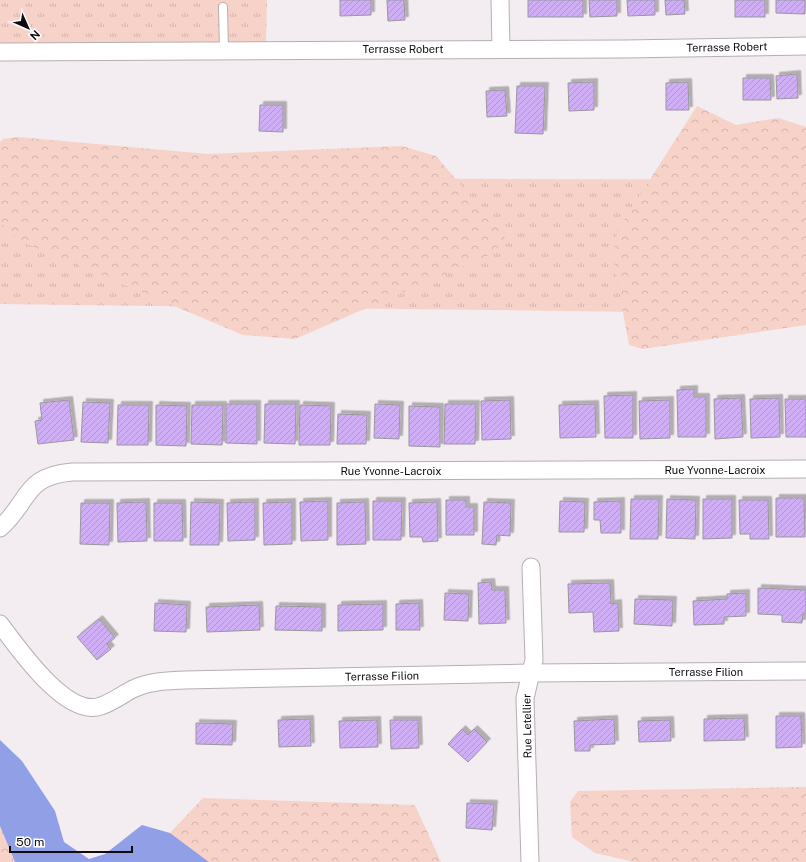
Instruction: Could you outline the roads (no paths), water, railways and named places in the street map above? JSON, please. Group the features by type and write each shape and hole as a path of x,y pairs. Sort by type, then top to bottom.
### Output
{"street":[{"path":"500,0 501,49"},
{"name":"Terrasse Robert","path":"0,52 624,49 806,46"},
{"name":"Rue Yvonne-Lacroix","path":"0,528 14,513 22,498 38,483 55,475 78,472 806,469"},
{"name":"Rue Letellier","path":"530,862 525,698 534,660 531,567"},
{"name":"Terrasse Filion","path":"0,624 55,689 71,701 89,708 101,706 142,685 170,681 531,673 806,671"}],"lane":[{"path":"222,7 224,51"}],"water":[{"path":"0,740 22,761 55,811 64,842 89,859 105,854 142,825 170,833 209,862 15,862 0,826"}]}
